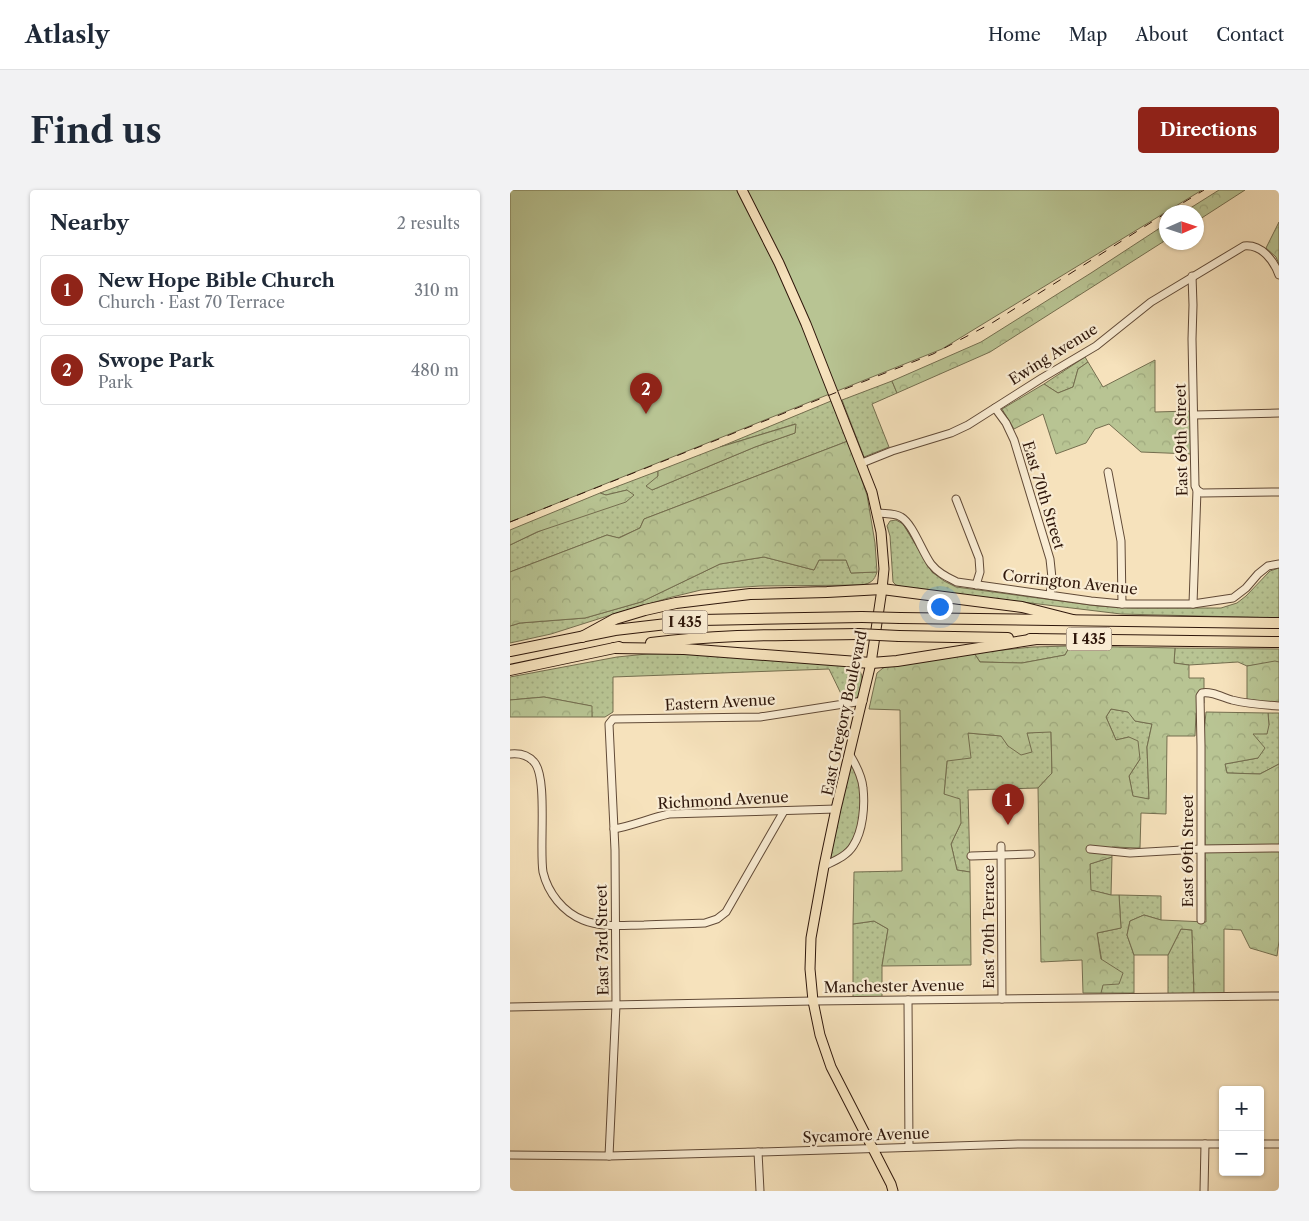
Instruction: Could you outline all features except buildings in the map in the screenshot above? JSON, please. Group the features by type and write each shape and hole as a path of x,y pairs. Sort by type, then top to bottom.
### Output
{"highway":[{"path":"582,637 615,619 676,603 750,594 882,589 1022,607 1073,620"},
{"name":"I 435","path":"510,651 615,630 701,620 862,617 1279,623"},
{"name":"I 435","path":"510,670 614,648 712,637 858,634 1036,639 1279,642"},
{"path":"614,648 684,649 871,663 931,656 1036,639"}],"main road":[{"name":"East Gregory Boulevard","path":"742,190 793,293 862,463 878,513 884,569 871,663 824,866 811,938 810,968 813,1001 820,1035 831,1067 893,1191"}],"street":[{"name":"Ewing Avenue","path":"862,463 892,451 951,433 968,425 1096,346 1151,302 1244,246 1256,247 1264,253 1271,260 1279,275"},
{"name":"East 69th Street","path":"1192,276 1195,486 1197,490 1193,604"},
{"name":"East 70th Street","path":"995,408 1006,423 1014,440 1050,558 1052,578 1050,595"},
{"path":"1194,415 1279,413"},
{"path":"1108,472 1121,541 1122,604"},
{"path":"1197,490 1202,494 1279,492"},
{"path":"956,498 979,558 980,572 976,585"},
{"name":"Corrington Avenue","path":"878,513 895,514 905,520 930,562 943,575 957,582 1090,601 1122,604 1193,604 1233,598 1240,594 1268,566 1279,564"},
{"name":"East 69th Street","path":"1201,920 1200,696 1202,692 1208,692 1232,700 1257,705 1279,706"},
{"name":"Eastern Avenue","path":"609,724 613,719 760,717 862,700"},
{"name":"East 73rd Street","path":"609,724 615,850 616,1005 609,1156"},
{"path":"510,754 518,753 529,757 538,767 542,821 542,861 548,887 560,904 575,916 595,924 615,926 705,923 717,920 726,912 784,811"},
{"path":"824,866 842,857 853,847 862,827 863,788 856,765 850,755"},
{"name":"Richmond Avenue","path":"614,829 669,814 836,810"},
{"name":"East 70th Terrace","path":"1001,846 1002,998"},
{"path":"1090,850 1130,853 1200,849 1279,848"},
{"path":"971,856 1031,854"},
{"name":"Manchester Avenue","path":"510,1006 1002,998 1279,996"},
{"path":"908,1000 909,1147"},
{"name":"Sycamore Avenue","path":"510,1155 609,1156 1019,1144 1219,1144"},
{"path":"1204,1191 1205,1144"},
{"path":"1264,1144 1279,1144"},
{"path":"758,1152 760,1191"}],"green space":[{"path":"510,190 1202,190 1177,205 1159,205 1159,216 942,349 510,522"},
{"path":"1219,190 1245,190 1204,216 1204,205 1195,205"},
{"path":"1279,222 1279,264 1276,257 1266,248"},
{"path":"1159,229 1159,244 990,352 897,393 892,381 981,342"},
{"path":"1085,357 1088,362 1078,369 1073,387 1058,393 1044,384"},
{"path":"1155,360 1155,412 1190,411 1191,454 1141,452 1109,424 1095,429 1086,443 1056,454 1043,414 1014,429 1002,409 1044,384 1058,393 1073,387 1078,369 1088,362 1103,387"},
{"path":"892,381 897,393 872,404 889,447 864,457 842,400"},
{"path":"831,401 848,441 644,519 640,528 618,538 607,535 510,572 510,545 627,490 606,495 600,493 658,471 658,476 652,490 755,447 795,433 795,424 720,447"},
{"path":"796,424 795,433 755,447 652,490 646,486 658,476 658,471 720,447"},
{"path":"848,441 867,495 875,543 877,572 851,573 846,560 819,560 814,570 764,557 720,564 641,602 585,618 520,623 510,626 510,572 607,535 619,538 640,528 644,519"},
{"path":"627,490 634,495 626,502 537,532 510,545 510,530 600,493 606,495"},
{"path":"896,520 903,524 932,572 956,587 1098,606 1221,608 1237,603 1270,571 1279,568 1279,618 1121,614 907,588 896,585 893,582 890,536 887,526 890,521"},
{"path":"764,557 814,570 819,560 846,560 851,573 877,572 872,581 862,585 760,586 701,590 617,613 551,634 510,643 510,626 520,623 585,618 641,602 720,564"},
{"path":"1070,646 1065,655 1022,663 980,662 974,653 1032,647"},
{"path":"1070,646 1175,648 1174,663 1189,665 1189,678 1204,678 1204,703 1196,713 1195,736 1167,736 1166,814 1141,813 1140,848 1112,847 1112,857 1090,864 1091,890 1119,895 1121,928 1097,933 1101,959 1123,973 1119,984 1103,985 1101,993 1083,993 1082,960 1041,962 1038,788 1052,773 1051,732 1027,733 1032,752 1021,755 1008,746 1001,736 968,733 971,758 947,761 944,794 960,799 961,823 951,844 957,870 970,872 971,965 882,966 888,929 874,921 853,924 854,872 902,871 900,710 869,709 877,673 883,668 892,665 974,653 980,662 1022,663 1065,655","holes":["1111,709 1128,712 1135,721 1152,724 1147,747 1149,799 1133,796 1129,776 1140,759 1138,741 1129,737 1116,740 1106,717"]},
{"path":"1175,648 1279,649 1279,662 1247,666 1238,662 1189,665 1174,663"},
{"path":"695,653 856,666 861,673 862,685 859,697 844,700 829,669 613,677 613,712 605,717 592,717 591,706 544,697 510,700 510,677 617,657"},
{"path":"1279,662 1279,704 1247,705 1247,666"},
{"path":"544,697 592,706 592,717 510,717 510,700"},
{"path":"1111,709 1129,712 1135,721 1152,724 1147,747 1149,799 1133,797 1129,776 1140,759 1129,737 1116,740 1106,717"},
{"path":"1206,712 1268,713 1269,725 1267,734 1253,734 1265,748 1258,758 1225,764 1227,773 1260,774 1279,764 1279,941 1277,956 1250,948 1241,930 1224,929 1224,993 1194,994 1192,930 1181,929 1168,955 1134,955 1127,935 1130,921 1144,915 1161,920 1206,922 1204,733"},
{"path":"1268,713 1279,713 1279,764 1260,774 1227,773 1225,764 1258,758 1253,734 1269,725"},
{"path":"1051,731 1052,773 1038,788 968,790 970,872 957,870 951,844 961,823 944,794 947,761 968,733 1002,736 1008,746 1027,733"},
{"path":"852,764 860,788 859,822 850,844 839,855 831,859 829,857"},
{"path":"1112,857 1111,895 1090,890 1090,864"},
{"path":"1119,895 1161,896 1161,920 1144,915 1130,921 1127,935 1134,955 1134,993 1101,993 1103,971 1097,933 1121,928"},
{"path":"874,921 888,929 882,966 882,997 853,998 853,924"},
{"path":"1181,929 1192,930 1194,994 1168,994 1168,955"}],"railway":[{"path":"1179,205 1204,190"},
{"path":"510,522 933,354 992,323 1159,217"}],"place":[{"name":"Swope Park","path":"646,414"},
{"name":"New Hope Bible Church","path":"1008,825"}]}
